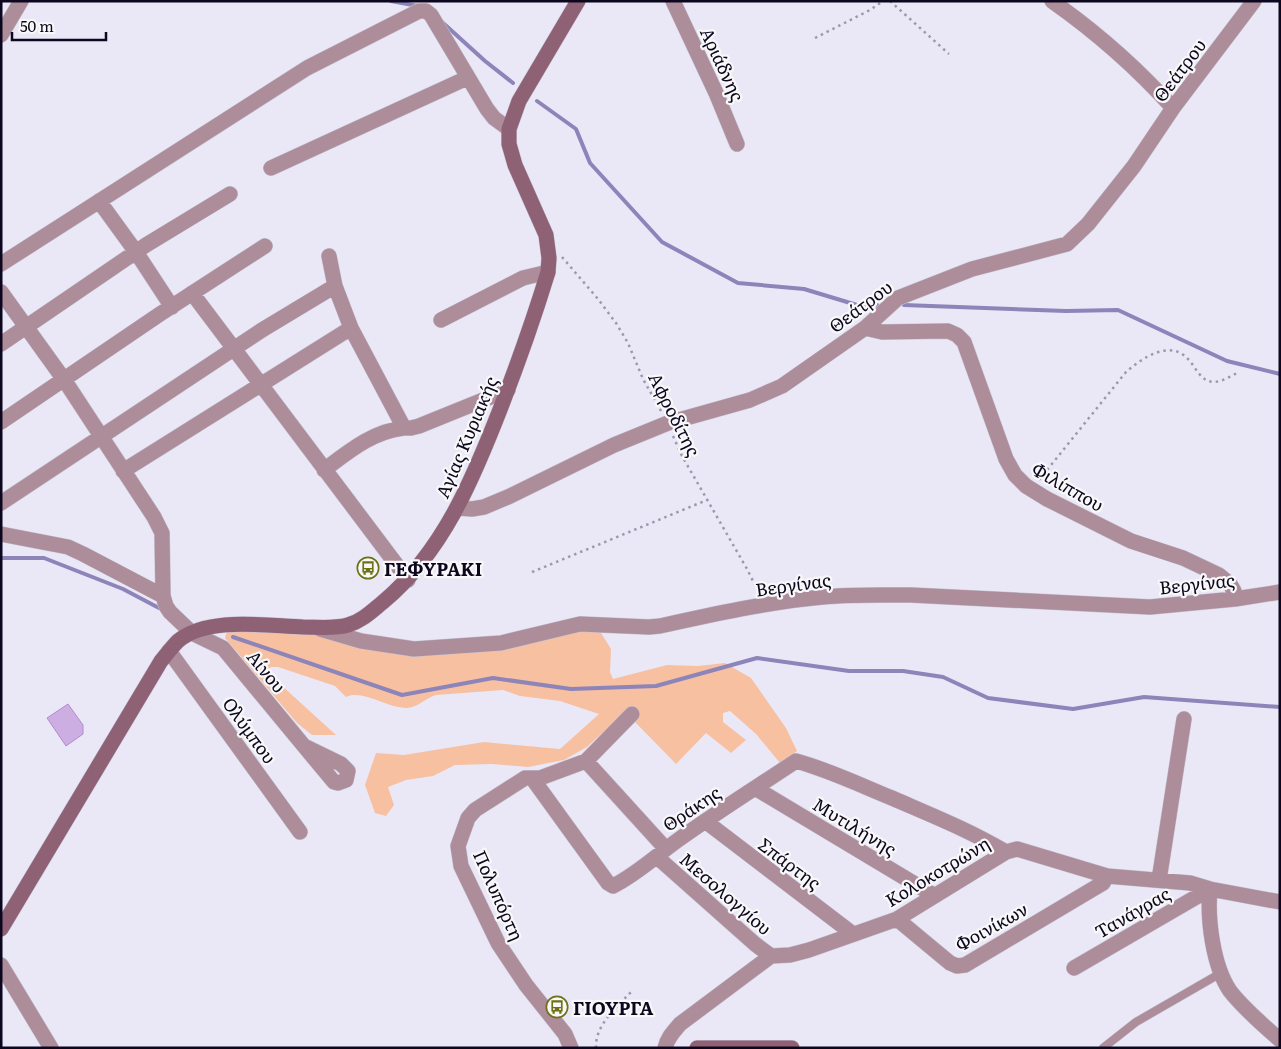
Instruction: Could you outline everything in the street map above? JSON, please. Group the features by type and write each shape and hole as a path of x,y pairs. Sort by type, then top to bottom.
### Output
{"street":[{"path":"1,35 21,1"},
{"path":"1,264 307,68 419,11 426,10 431,15 490,114 508,129 519,101 578,1"},
{"name":"Αριάδνης","path":"673,1 716,93 737,144"},
{"path":"1052,1 1114,50 1157,90 1173,108"},
{"name":"Θεάτρου","path":"457,508 472,509 484,507 614,445 668,423 750,400 782,386 865,328 898,298 972,269 1067,244 1088,224 1134,166 1173,108 1254,1"},
{"path":"271,168 467,78"},
{"name":"Αγίας Κυριακής","path":"1,929 135,704 161,662 178,641 210,626 247,625 317,628 348,625 363,618 408,580 457,508 481,459 508,390 548,272 548,244 543,228 515,165 509,144 508,129"},
{"path":"1,344 136,252 230,194"},
{"path":"99,201 136,252 172,307"},
{"path":"1,422 264,246"},
{"path":"329,256 335,286 351,328 404,428"},
{"path":"441,320 523,278 548,272"},
{"path":"1,503 262,330 335,286"},
{"path":"1,292 64,380 154,517 162,534 163,596"},
{"path":"192,293 408,580"},
{"path":"123,471 351,328"},
{"name":"Φιλίππου","path":"865,328 882,332 948,330 957,335 964,342 1006,459 1015,475 1047,499 1131,541 1183,558 1219,575 1230,584 1236,599"},
{"path":"324,470 364,441 389,430 419,426 508,390"},
{"path":"1,534 68,548 138,581 163,596"},
{"name":"Βεργίνας","path":"317,628 361,641 414,649 501,643 580,624 660,626 823,597 878,594 1134,607 1168,606 1280,592"},
{"name":"Αίνου","path":"163,596 170,612 192,633 223,648 304,746"},
{"name":"Ολύμπου","path":"169,651 300,832"},
{"name":"Πολυπόρτη","path":"571,1048 565,1034 512,966 498,943 461,866 458,854 460,839 468,818 475,810 520,780 540,778 586,761 632,714"},
{"path":"1158,880 1184,719"},
{"name":"Μεσολογγίου","path":"586,761 661,853 755,944 771,956"},
{"name":"Θράκης","path":"532,778 608,883 613,886 705,821 796,761 822,768 933,814 982,837 1006,852"},
{"name":"Μυτιλήνης","path":"755,788 935,896"},
{"name":"Σπάρτης","path":"705,821 853,934"},
{"name":"Κολοκοτρώνη","path":"771,956 790,955 809,950 897,919 1006,852 1018,849 1107,876 1190,882 1210,889 1280,902"},
{"name":"Φοινίκων","path":"897,919 950,963 957,966 965,965 1103,883 1107,876"},
{"path":"1210,889 1208,907 1221,973 1230,990 1243,1005 1280,1040"},
{"name":"Τανάγρας","path":"1074,968 1210,889"},
{"path":"666,1048 669,1038 680,1024 771,956"},
{"path":"1,965 51,1048"},
{"path":"698,1048 792,1048"}],"lane":[{"path":"1104,1048 1136,1022 1221,973"}],"path":[{"path":"815,38 870,10 883,1"},
{"path":"890,1 949,54"},
{"name":"Αφροδίτης","path":"548,244 559,253 616,323 628,343 643,379 668,423 682,456 747,569 766,606"},
{"path":"1032,489 1126,372 1138,362 1156,353 1170,350 1183,354 1201,377 1206,380 1214,382 1226,379 1239,372"},
{"path":"532,572 707,500"},
{"path":"596,1048 600,1027 631,992"}],"shaded area":[{"path":"598,628 611,649 610,672 613,679 667,665 698,666 725,663 751,678 786,728 797,751 780,763 756,734 730,711 723,713 723,722 746,740 731,753 706,733 676,764 624,713 587,747 564,760 528,767 492,764 455,765 433,776 406,780 388,787 394,805 386,816 375,813 365,785 376,753 404,755 484,742 560,749 599,714 560,701 520,696 503,690 436,695 407,708 392,706 360,695 346,697 335,686 278,667 271,667 269,674 336,735 312,735 297,723 225,638 227,631 316,630 415,651"}],"building":[{"path":"68,704 83,725 83,734 66,746 47,718"}],"waterway":[{"path":"391,1 418,6"},
{"path":"442,22 485,61 513,83"},
{"path":"537,101 576,129 590,163 662,242 738,283 804,289 857,305 877,305"},
{"path":"904,305 1066,311 1118,310 1227,361 1280,374"},
{"path":"1,558 44,558 123,589 159,608"},
{"path":"233,637 402,695 493,678 571,689 656,686 757,658 849,671 903,671 943,677 988,698 1073,709 1144,697 1280,707"}],"place":[{"name":"ΓΕΦΥΡΑΚΙ","path":"368,568"},
{"name":"ΓΙΟΥΡΓΑ","path":"557,1007"}]}
